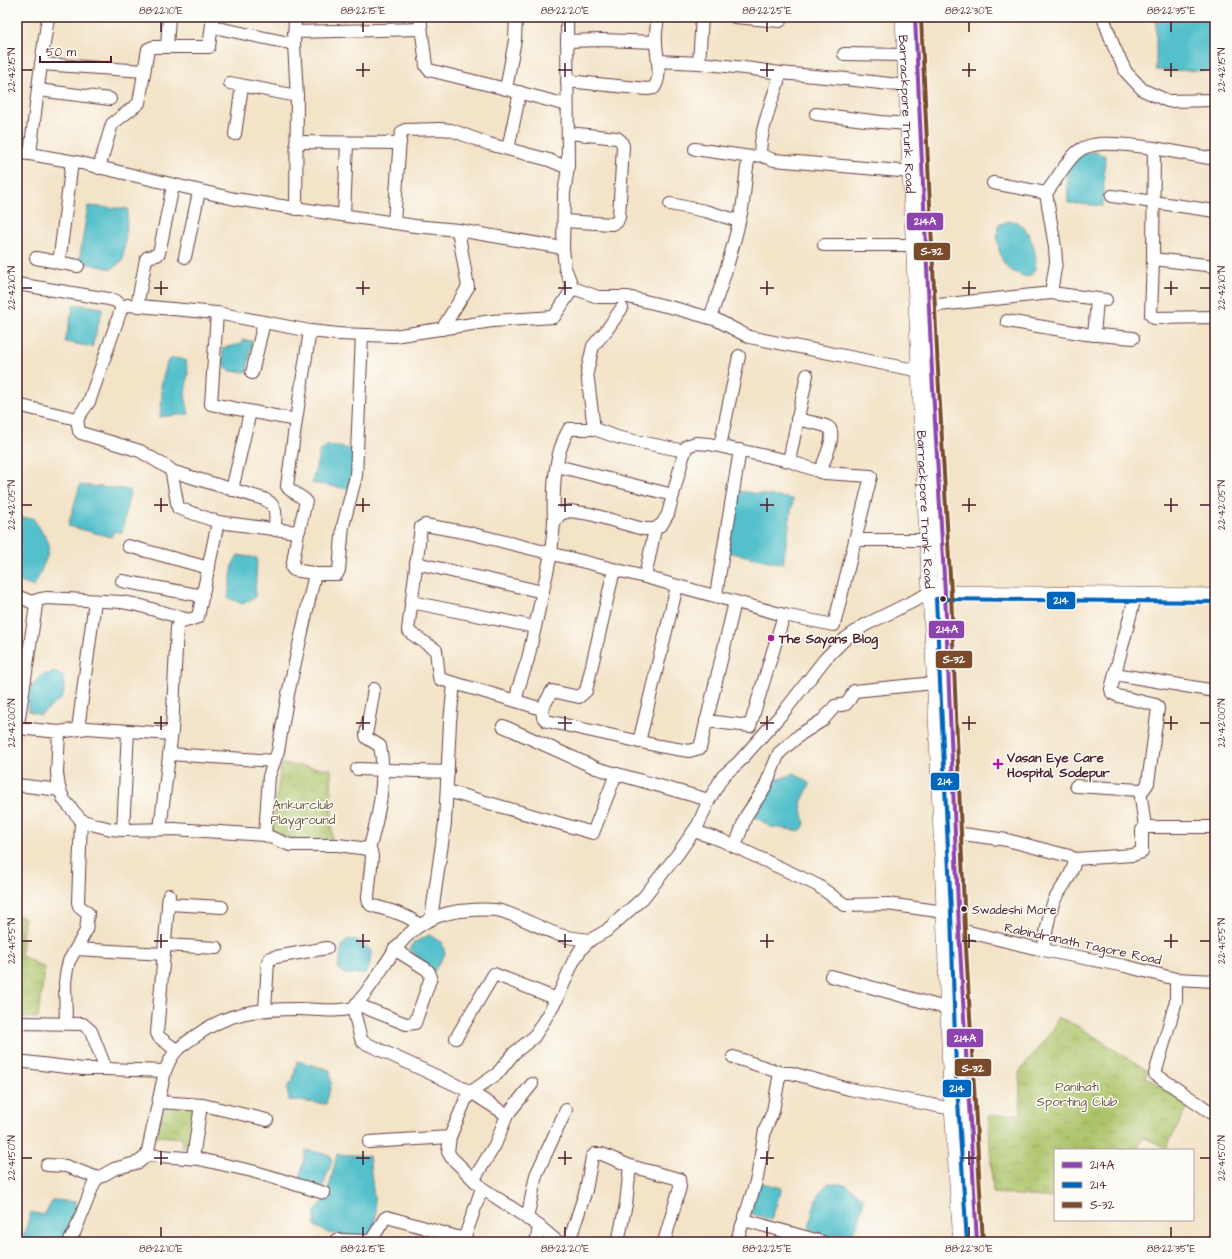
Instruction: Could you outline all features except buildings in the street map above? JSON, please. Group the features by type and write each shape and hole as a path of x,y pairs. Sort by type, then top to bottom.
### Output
{"main road":[{"name":"Barrackpore Trunk Road","path":"903,17 920,371 934,540"},
{"name":"Barrackpore Trunk Road","path":"915,17 929,306 934,540 934,683 952,913"},
{"path":"934,598 1215,596"},
{"name":"Barrackpore Trunk Road","path":"934,598 955,833 948,1009 961,1242"},
{"path":"934,598 1215,607"},
{"name":"Barrackpore Trunk Road","path":"952,928 977,1242"}],"street":[{"path":"30,154 48,17"},
{"path":"167,46 169,17"},
{"path":"295,17 296,209"},
{"path":"506,89 515,40 516,17"},
{"path":"567,17 568,168 564,193 563,248 565,268 573,288 598,297 628,297 678,309 710,318 749,337 920,371"},
{"path":"567,81 647,89 654,88 657,84 658,61 656,42 658,17"},
{"path":"699,63 702,17"},
{"path":"735,17 780,21"},
{"path":"1103,17 1114,47 1126,72 1143,90 1168,101 1215,100"},
{"path":"99,168 112,124 139,103 148,49 151,47 167,46 209,47 213,22 294,38 420,23 426,66 429,70 567,104"},
{"path":"567,41 602,40 656,42"},
{"path":"844,54 906,55"},
{"path":"658,61 753,68 780,73 907,86"},
{"path":"41,64 144,72"},
{"path":"710,318 727,270 739,221 743,203 748,161 756,156 780,73"},
{"path":"230,83 296,96"},
{"path":"235,134 242,86"},
{"path":"38,90 110,99"},
{"path":"508,149 520,92"},
{"path":"816,114 909,124"},
{"path":"394,223 400,143 401,135 405,130 451,130 489,144 549,160 568,168"},
{"path":"564,221 612,224 617,222 620,217 623,146 621,141 617,138 568,133"},
{"path":"296,142 400,143"},
{"path":"344,215 347,143"},
{"path":"1051,293 1056,262 1055,246 1046,193 1075,154 1084,146 1099,143 1154,148 1215,159"},
{"path":"1154,148 1151,315 1154,318 1215,317"},
{"path":"695,149 756,156 774,160 911,172"},
{"path":"17,153 72,162 235,199 394,223 458,230 563,248"},
{"path":"59,263 72,162"},
{"path":"993,183 1046,193"},
{"path":"137,306 146,259 148,257 157,256 159,253 173,186"},
{"path":"185,257 199,192"},
{"path":"1112,196 1215,210"},
{"path":"670,204 705,211 739,221"},
{"path":"442,329 468,287 458,230"},
{"path":"824,245 914,245"},
{"path":"36,258 78,266"},
{"path":"1153,259 1215,266"},
{"path":"17,284 109,299 116,301 122,307"},
{"path":"122,307 128,305 217,313 310,331 338,334 394,336 492,321 554,317 573,288"},
{"path":"929,306 1051,293 1101,300 1094,335"},
{"path":"122,307 89,402 77,419 79,431 81,433 140,451 171,471 270,502 275,509 275,530"},
{"path":"594,429 587,372 593,346 606,331 622,308"},
{"path":"217,313 211,404 296,420"},
{"path":"1007,321 1094,335 1133,338"},
{"path":"252,373 264,322"},
{"path":"310,331 287,486 306,502 298,532 292,568 294,570 314,574 336,574 339,570 344,524 356,476 362,335"},
{"path":"720,446 739,356"},
{"path":"789,461 807,375"},
{"path":"17,405 77,419"},
{"path":"232,490 250,412"},
{"path":"797,419 828,427 832,431 832,438 820,472"},
{"path":"516,700 528,659 551,554 554,523 553,489 562,441 569,429 594,429 620,438 686,451"},
{"path":"542,709 516,700 440,679 436,650 409,631 411,602 421,527 425,525 469,534 716,595 735,602 784,615 834,624 871,476 820,472 789,461 720,446 696,443 687,446 668,514 662,524 655,529 644,529 590,514 570,511 560,514 554,523"},
{"path":"716,595 740,450"},
{"path":"557,466 673,495"},
{"path":"171,471 178,508 218,522 298,532"},
{"path":"160,829 172,734 177,627 179,623 198,618 218,522"},
{"path":"645,577 655,529"},
{"path":"856,540 934,540"},
{"path":"128,546 209,568"},
{"path":"416,563 543,592"},
{"path":"614,570 586,691 579,697 552,691 542,709 543,717 547,721 639,742 689,751 700,748 735,602"},
{"path":"265,835 270,776 278,751 288,694 314,574"},
{"path":"122,581 203,596"},
{"path":"639,742 677,586"},
{"path":"17,596 31,602 36,606 20,684 17,730 59,732 87,728 172,734"},
{"path":"31,602 43,598 122,602 138,605 189,620"},
{"path":"558,1242 539,1226 478,1184 451,1157 448,1152 450,1137 465,1101 471,1092 497,1074 514,1053 534,1037 557,999 573,962 581,949 590,940 606,931 643,898 678,855 694,831 723,776 739,762 786,709 825,660 845,639 866,625 934,598"},
{"path":"78,729 95,601"},
{"path":"411,602 535,627"},
{"path":"1076,786 1140,790 1144,789 1148,783 1158,708 1156,705 1112,694 1111,689 1133,605"},
{"path":"706,721 750,726 784,615"},
{"path":"1115,674 1215,691"},
{"path":"431,919 445,823 450,722 454,683"},
{"path":"735,847 746,816 764,789 779,752 801,734 823,720 835,706 846,704 854,691 934,683"},
{"path":"374,689 366,735 380,746 382,783 377,816 369,850 371,851 372,857 368,900 371,905 407,917 414,920 419,925"},
{"path":"503,726 596,768 709,800"},
{"path":"123,830 128,731"},
{"path":"59,732 57,773 60,790 64,800 81,820 95,825 123,830 192,830 265,835 290,845 338,845 369,850"},
{"path":"169,754 274,761"},
{"path":"357,770 448,772"},
{"path":"447,791 593,833 616,774"},
{"path":"17,785 60,790"},
{"path":"955,833 1018,842 1070,856 1075,859 1139,854 1142,852 1142,830 1145,827 1140,790"},
{"path":"66,1023 65,982 67,969 69,961 86,930 88,913 79,906 78,902 81,820"},
{"path":"1145,827 1215,827"},
{"path":"694,831 735,847 817,885 845,905 887,904 952,913"},
{"path":"1043,950 1054,901 1070,876 1075,859"},
{"path":"176,1050 156,1033 169,900 222,907"},
{"path":"507,1115 471,1092 363,1042 360,1039 354,1006 372,983 394,949 410,932 419,925 447,913 472,909 500,911 530,921 557,934 590,940"},
{"name":"Rabindranath Tagore Road","path":"952,928 1043,950 1126,966 1176,978 1215,981"},
{"path":"76,949 164,950 217,948"},
{"path":"265,1010 268,962 270,958 327,948"},
{"path":"69,1242 75,1231 94,1183 98,1178 114,1169 139,1162 147,1155 165,1071 176,1050 204,1030 227,1018 242,1013 265,1010 334,1010 354,1006 406,1024 415,1022 431,977 426,969 394,949"},
{"path":"456,1038 494,974 557,999"},
{"path":"832,976 948,1009"},
{"path":"1176,978 1176,1001 1155,1074 1215,1115"},
{"path":"17,1023 83,1024 91,1030 106,1069"},
{"path":"733,1058 782,1073 791,1073 849,1089 953,1109"},
{"path":"17,1061 83,1069 165,1071"},
{"path":"736,1242 757,1178 765,1130 773,1111 779,1078 782,1073"},
{"path":"336,1240 371,1241 387,1217 464,1241 478,1184 507,1115 532,1084"},
{"path":"159,1102 201,1105 267,1120"},
{"path":"193,1158 201,1105"},
{"path":"527,1219 536,1175 566,1110"},
{"path":"368,1142 450,1137"},
{"path":"569,1242 586,1190 592,1157 595,1154 602,1154 630,1166 679,1179 680,1187 664,1242"},
{"path":"147,1155 193,1158 252,1171 324,1193"},
{"path":"47,1165 66,1166 98,1178"},
{"path":"618,1242 626,1204 630,1166"},
{"path":"744,1220 823,1242"},
{"path":"535,1242 537,1239 539,1226"},
{"path":"1214,1242 1215,1238"}],"green space":[{"name":"Ankurclub Playground","path":"281,764 331,769 332,839 302,842 272,833"},
{"path":"17,916 24,917 21,955 45,968 38,1018 17,1018"},
{"name":"Panihati Sporting Club","path":"1057,1017 1078,1026 1148,1071 1146,1077 1189,1105 1166,1148 1143,1137 1137,1149 1129,1146 1127,1149 1054,1149 1054,1198 993,1193 988,1116 1021,1114 1019,1072 1054,1028"},
{"path":"164,1105 200,1106 195,1149 182,1148 181,1138 157,1136"}],"water":[{"path":"1156,17 1215,17 1215,71 1156,70"},
{"path":"1094,152 1105,156 1103,206 1068,203 1067,172 1080,153"},
{"path":"88,206 128,209 123,260 112,269 79,262"},
{"path":"1009,221 1014,221 1022,226 1031,239 1034,247 1036,263 1030,276 1026,277 1012,271 1003,261 1000,254 998,225"},
{"path":"74,304 103,308 92,347 65,342"},
{"path":"242,340 252,341 247,372 231,371 224,366 222,348 242,344"},
{"path":"173,358 186,361 188,373 185,395 189,414 160,417 162,396 161,386 167,362"},
{"path":"328,445 355,450 349,489 312,483 320,451"},
{"path":"80,485 130,491 122,533 115,531 111,537 68,526"},
{"path":"739,491 793,499 783,564 727,552"},
{"path":"17,518 33,518 49,543 48,554 34,587 17,581"},
{"path":"238,555 257,558 255,597 243,604 228,598 233,564"},
{"path":"55,672 63,675 64,691 62,698 40,715 29,711 27,701 30,690 40,676"},
{"path":"795,773 810,784 801,803 805,824 801,831 771,827 754,816 771,777 780,779"},
{"path":"429,935 442,942 445,954 433,973 410,950 413,943"},
{"path":"348,939 357,940 371,950 370,964 366,972 358,974 344,974 338,968 342,946"},
{"path":"297,1061 330,1070 331,1084 326,1104 289,1100 287,1088 293,1080"},
{"path":"306,1150 330,1155 332,1161 322,1189 299,1182"},
{"path":"337,1154 369,1156 376,1214 375,1226 367,1239 328,1233 315,1226 315,1212 325,1199"},
{"path":"754,1181 782,1188 771,1220 747,1212"},
{"path":"828,1183 847,1185 864,1199 859,1223 852,1233 824,1236 809,1228 813,1210 820,1192"},
{"path":"53,1200 76,1202 75,1225 67,1242 32,1242 23,1237 31,1212 44,1215"}],"transit line":[{"name":"214A","path":"915,17 932,371 945,593 959,930 977,1242"},
{"name":"S-32","path":"921,17 938,371 951,593 965,930 983,1242"},
{"name":"214","path":"967,1242 956,1070 951,912 936,599 1215,602"}],"place":[{"name":"The Sayans Blog","path":"771,638"},
{"name":"Vasan Eye Care Hospital, Sodepur","path":"998,764"},
{"name":"Swadeshi More","path":"964,909"}]}
